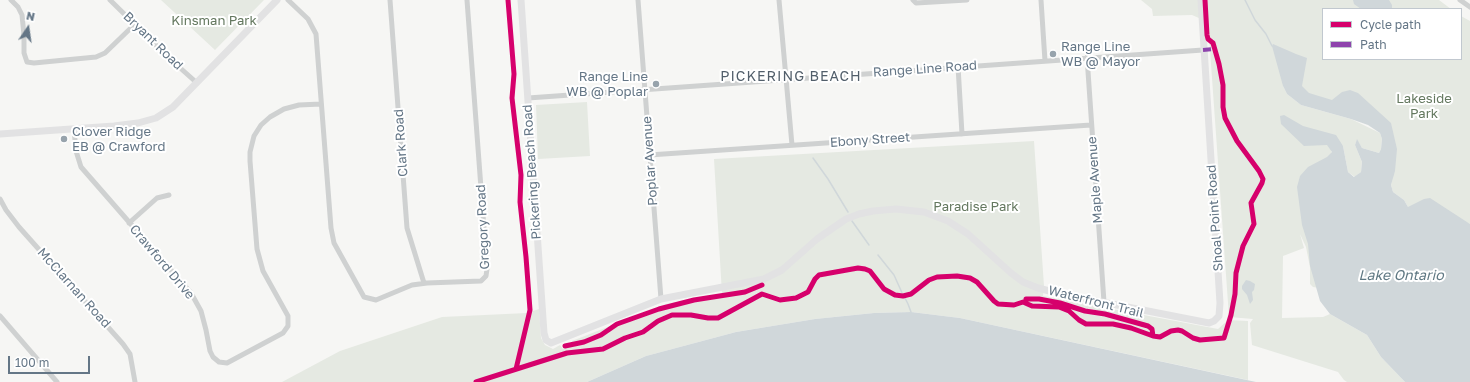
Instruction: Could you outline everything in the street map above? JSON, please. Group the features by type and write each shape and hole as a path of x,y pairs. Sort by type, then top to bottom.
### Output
{"street":[{"path":"11,0 18,7 22,15 24,53 27,62 34,63 96,57 105,53 135,24"},
{"name":"Bryant Road","path":"110,0 169,58 197,82"},
{"path":"0,134 138,123 156,118 174,106 277,0"},
{"name":"Gregory Road","path":"288,0 308,20 316,34 331,228 334,243 364,297 376,300 412,285 481,281 486,276 467,0"},
{"name":"Clark Road","path":"390,0 407,228 424,284"},
{"name":"Pickering Beach Road","path":"520,0 544,333 546,340 553,342 661,299"},
{"name":"Poplar Avenue","path":"638,0 661,299"},
{"path":"779,0 792,145"},
{"path":"914,0 916,3 967,0"},
{"path":"1041,0 1045,60"},
{"name":"Shoal Point Road","path":"1104,302 1208,323 1214,321 1219,316 1219,274 1203,50 1201,0"},
{"path":"1460,0 1470,7"},
{"name":"Range Line Road","path":"528,98 958,66 1203,50"},
{"name":"Maple Avenue","path":"1087,57 1104,302"},
{"path":"958,66 962,134"},
{"name":"Crawford Drive","path":"74,129 76,151 81,167 190,293 201,312 210,351 213,357 219,362 227,363 283,333 288,326 288,316 263,271 257,249 250,152 254,136 270,117 284,109 299,105 321,104"},
{"name":"Ebony Street","path":"649,155 1092,125"},
{"path":"130,223 157,198 169,195"},
{"name":"McClarnan Road","path":"0,199 6,210 19,227 123,344 130,354 135,382"},
{"path":"661,299 764,279 782,270 823,235 846,219 873,211 896,209 924,212 948,221 968,234 1008,271 1030,285 1050,292 1104,302"},
{"path":"0,316 57,382"}],"green space":[{"name":"Kinsman Park","path":"161,0 264,0 215,50"},
{"name":"Lakeside Park","path":"1141,0 1439,0 1450,8 1322,8 1322,60 1462,60 1462,17 1470,21 1470,224 1408,207 1404,200 1393,192 1391,185 1394,171 1383,128 1283,86 1287,94 1301,105 1351,119 1380,133 1382,139 1379,153 1362,148 1357,140 1355,145 1362,162 1361,172 1355,177 1348,172 1343,146 1331,142 1332,157 1319,288 1313,287 1310,284 1310,267 1306,247 1300,234 1304,248 1283,256 1282,318 1323,317 1330,314 1367,335 1381,357 1405,382 1347,382 1338,372 1252,345 1250,323 1253,319 1229,317 1208,22 1192,15 1153,16 1152,9"},
{"path":"587,102 590,156 538,159 536,105"},
{"name":"Paradise Park","path":"1034,141 1044,286 1043,296 1218,329 1228,320 1248,321 1248,380 960,318 911,312 874,313 815,319 736,332 646,356 587,382 282,382 340,351 442,317 527,313 539,309 541,338 545,345 553,349 560,345 563,349 573,345 572,341 666,304 722,294 714,159"}],"water":[{"path":"1353,0 1389,0 1392,8 1360,8 1354,4"},
{"name":"Lake Ontario","path":"1273,44 1307,58 1302,86 1309,93 1332,100 1342,92 1350,90 1358,93 1391,123 1397,149 1395,171 1391,185 1393,192 1404,200 1408,207 1424,199 1430,198 1470,224 1470,382 1405,382 1381,357 1367,335 1330,314 1320,301 1310,266 1308,244 1302,225 1297,187 1300,176 1308,167 1327,157 1332,152 1327,145 1304,146 1281,124 1280,116 1284,115 1303,126 1336,135 1343,146 1348,172 1354,177 1361,172 1362,162 1355,145 1357,139 1362,148 1379,153 1382,139 1380,133 1368,125 1301,105 1287,94 1283,86 1272,46"},
{"path":"1246,280 1255,284 1252,292 1253,300 1250,304 1247,295 1242,289 1242,286"},
{"path":"911,312 960,318 1256,382 587,382 646,356 736,332 815,319 874,313"}],"waterway":[{"path":"1245,0 1255,20 1266,34 1272,46"},
{"path":"813,158 848,212"},
{"path":"852,221 869,245"},
{"path":"878,255 894,275 903,295"},
{"path":"905,298 911,312"}],"marked path":[{"path":"1203,50 1215,49"}],"cycle path":[{"path":"508,0 514,74 512,98 521,175 520,202 530,310 516,369"},
{"name":"Waterfront Trail","path":"476,382 567,353 603,349 625,338 643,332 658,321 672,315 691,315 718,318 762,294 780,300 796,298 808,292 819,275 858,268 870,271 884,289 895,295 903,296 911,294 929,280 937,277 957,276 970,278 977,282 998,304 1014,305 1023,302 1032,306 1059,307 1069,311 1086,324 1113,324 1131,328 1153,336 1160,337 1171,331 1178,330 1200,340 1224,338 1231,315 1235,294 1236,273 1243,246 1254,224 1251,203 1263,179 1259,171 1237,141 1225,118 1223,107 1223,85 1219,64 1213,43 1208,39 1207,35 1205,0"},
{"path":"565,346 584,342 601,335 617,324 659,309 694,300 745,292 762,285"},
{"name":"Waterfront Trail","path":"1026,299 1039,299 1060,303 1085,311 1105,314 1148,326 1152,329 1153,336"}],"place":[{"name":"Range Line WB @ Mayor","path":"1053,54"},
{"name":"Range Line WB @ Poplar","path":"656,84"},
{"name":"Clover Ridge EB @ Crawford","path":"64,139"}],"district":[{"name":"PICKERING BEACH","path":"791,77"}]}
